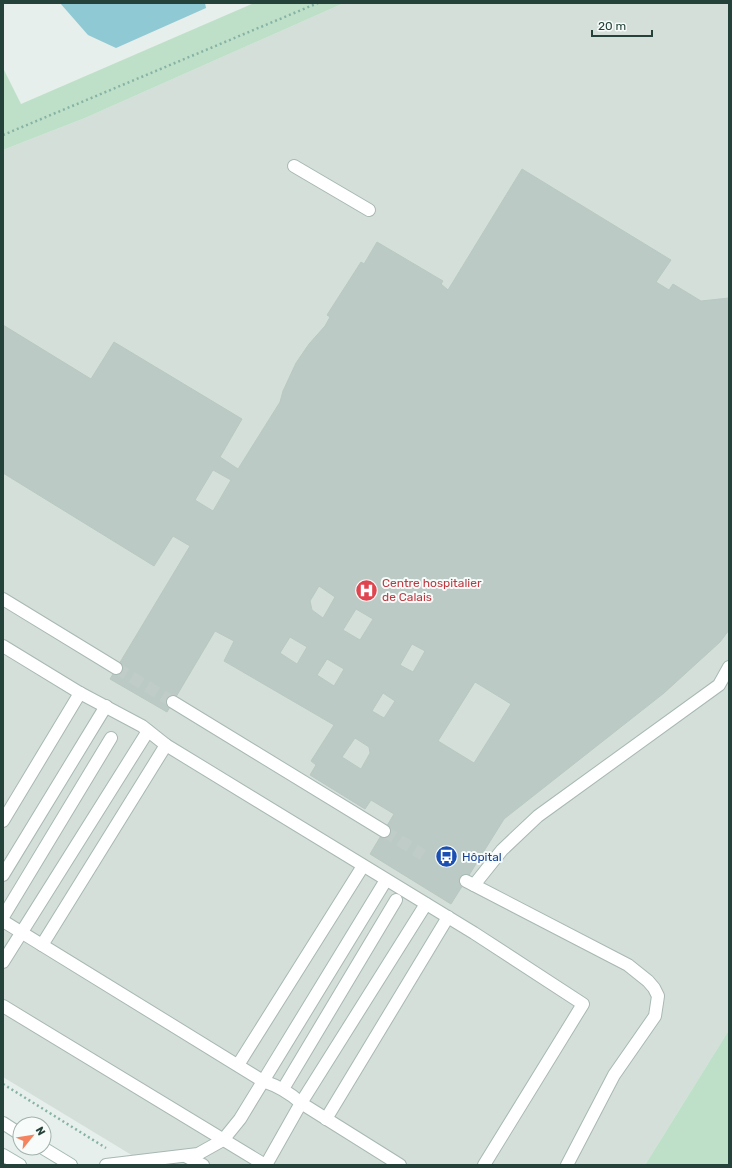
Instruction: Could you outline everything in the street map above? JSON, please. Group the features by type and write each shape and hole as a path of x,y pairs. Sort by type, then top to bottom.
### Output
{"street":[{"path":"294,166 369,210"},
{"path":"3,599 116,668"},
{"path":"3,646 80,693 106,706 148,731 166,745 448,917 583,1004 484,1165"},
{"path":"567,1165 614,1075 655,1016 658,996 648,981 628,965 470,883 538,816 719,685 729,667"},
{"path":"3,821 80,693"},
{"path":"173,702 384,831"},
{"path":"3,875 106,706"},
{"path":"3,962 148,731"},
{"path":"3,917 111,738"},
{"path":"42,945 166,745"},
{"path":"238,1065 363,866"},
{"path":"106,1165 198,1154 223,1140 240,1120 386,880"},
{"path":"283,1089 396,900"},
{"path":"3,1006 266,1165 301,1103 426,904"},
{"path":"326,1119 448,917"},
{"path":"3,921 263,1081 283,1089 301,1103 400,1165"},
{"path":"3,1124 12,1129"},
{"path":"52,1153 71,1165"},
{"path":"3,1154 20,1165"},
{"path":"186,1156 203,1165"}],"path":[{"path":"3,135 318,3"},
{"path":"3,1084 130,1162"}],"shaded area":[{"name":"Centre hospitalier de Calais","path":"344,3 729,3 729,1030 645,1165 148,1165 3,1077 3,150 85,118"}],"green space":[{"path":"254,3 344,3 85,118 3,150 3,68 21,104"},
{"path":"729,1030 729,1165 645,1165"}],"water":[{"path":"60,3 205,3 206,8 116,48 88,35"}],"building":[{"path":"522,169 671,260 656,282 669,290 673,284 701,301 729,298 729,630 720,642 664,693 504,819 451,904 370,854 394,814 371,800 365,809 310,775 316,765 311,761 334,725 224,661 234,641 215,631 167,712 110,679 190,546 173,536 154,566 3,473 3,325 91,379 114,342 242,419 220,457 238,469 280,402 283,391 296,363 309,344 325,326 330,317 327,315 361,262 364,264 377,242 443,281 441,284 448,290","holes":["213,470 231,480 213,511 195,500","319,586 335,597 323,618 312,610 310,601","356,609 373,619 360,640 343,630","290,637 307,647 297,664 280,653","412,644 425,651 413,672 400,665","327,659 344,669 334,686 317,675","475,682 511,704 474,763 438,741","383,693 395,701 384,718 372,711","355,738 369,747 370,753 361,769 342,757"]}],"tunnel":[{"path":"116,668 173,702"},
{"path":"384,831 423,855"}],"place":[{"name":"Centre hospitalier de Calais","path":"366,590"},
{"name":"Hôpital","path":"447,857"}]}
